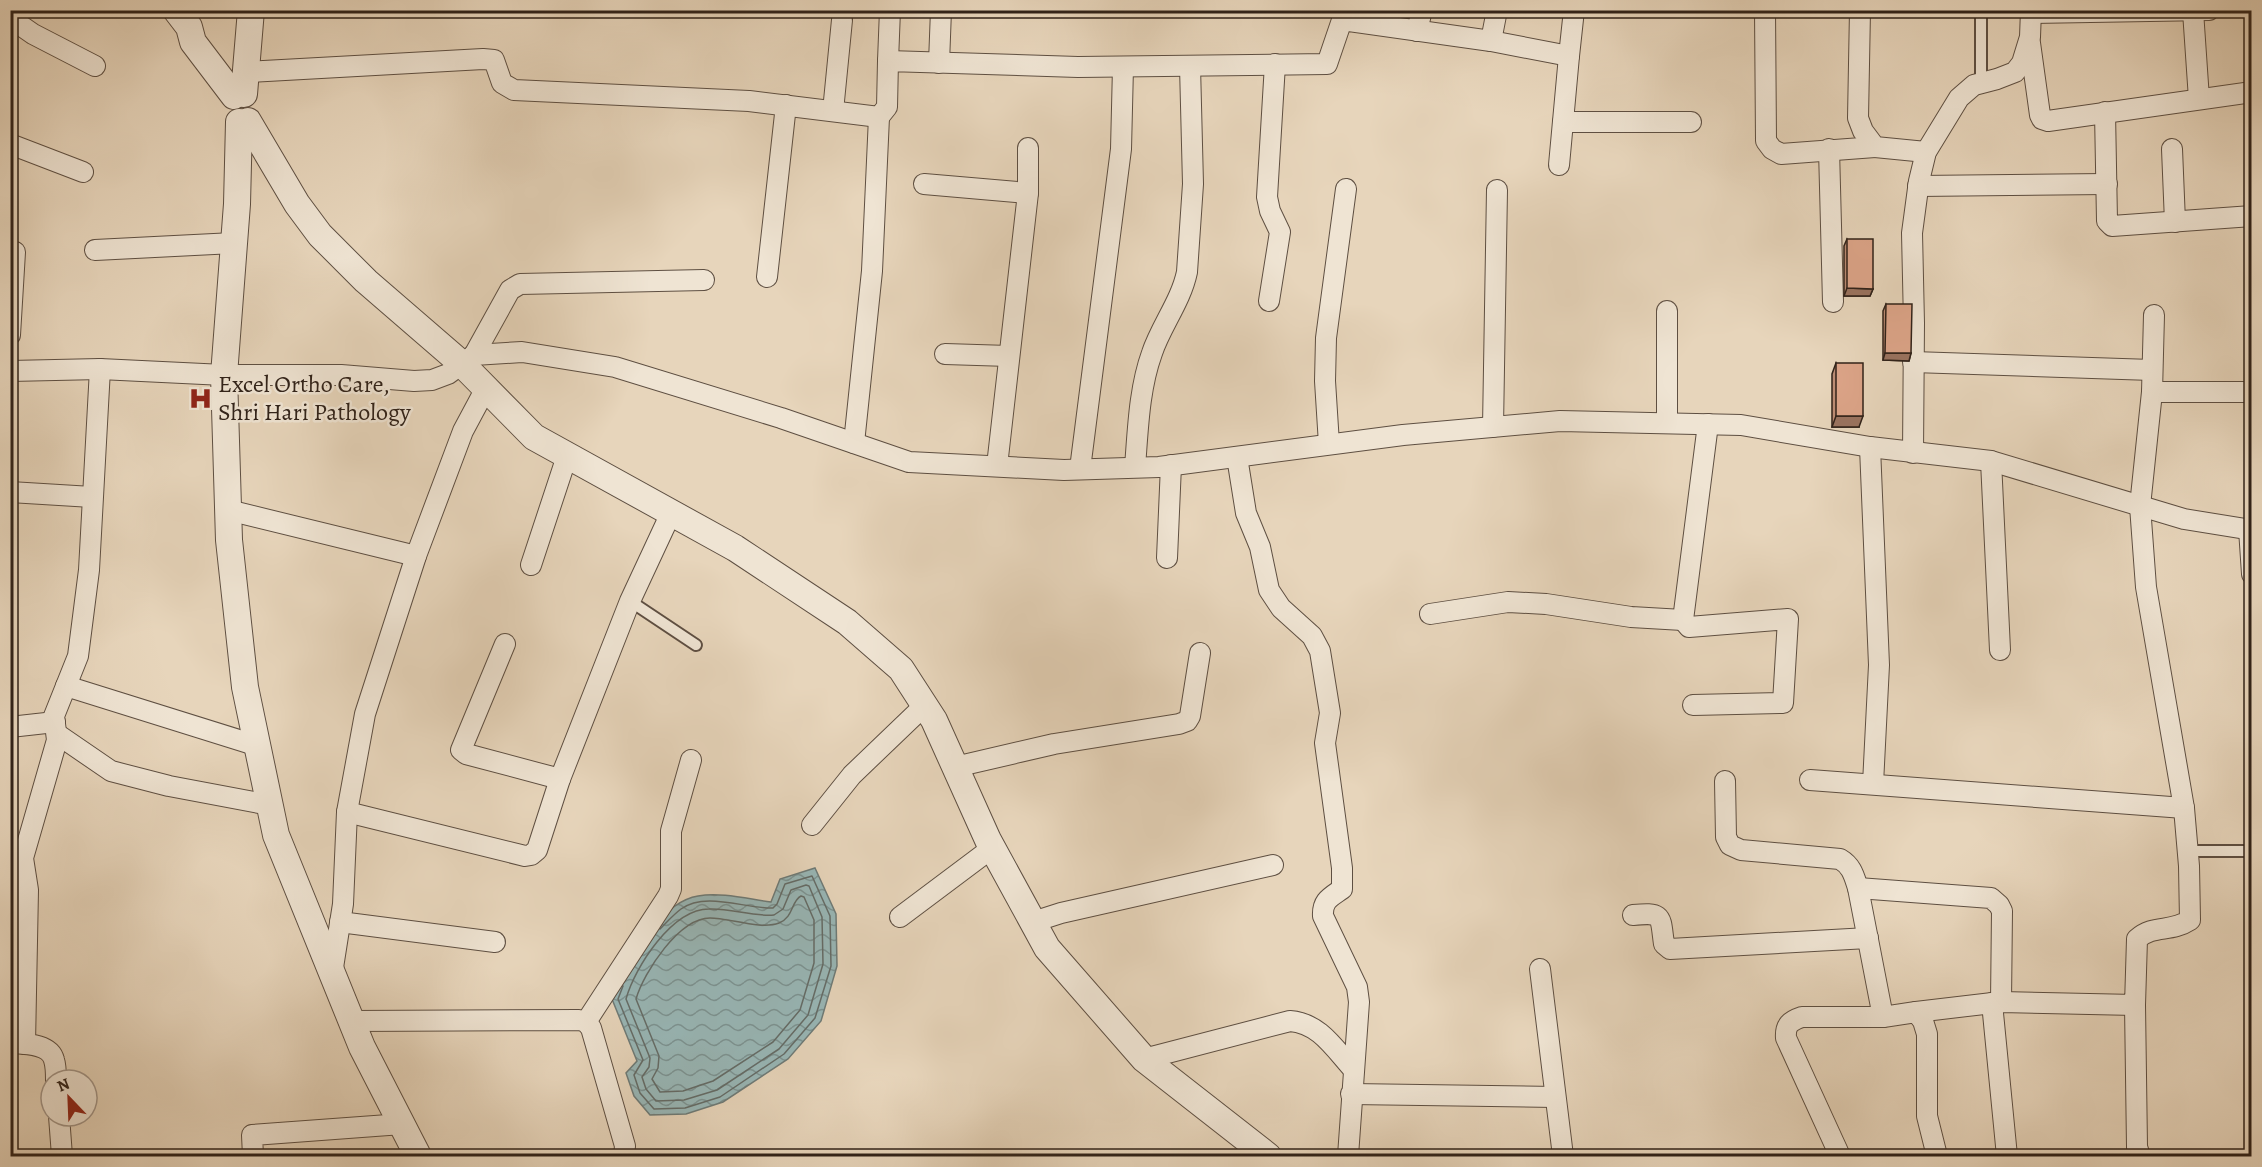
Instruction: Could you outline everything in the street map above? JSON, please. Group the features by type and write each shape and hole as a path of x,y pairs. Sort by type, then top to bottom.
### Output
{"street":[{"path":"156,10 173,32 193,42 242,87 483,59 494,60 502,83 513,90 749,100 879,117"},
{"path":"176,10 189,27 193,42"},
{"path":"251,10 242,87 229,104 229,113 244,122 320,235 366,280 468,359 486,388 534,437 735,548 848,622 901,669 934,720 992,848 1047,948 1144,1059 1268,1156"},
{"path":"854,443 872,271 879,117 887,106 890,10"},
{"path":"939,63 941,10"},
{"path":"1417,31 1422,10"},
{"path":"1491,41 1497,10"},
{"path":"1559,165 1574,10"},
{"path":"1765,10 1766,141 1772,149 1781,154 1875,147 1926,152"},
{"path":"1860,10 1858,118 1863,131 1875,147"},
{"path":"2209,10 2031,12 2030,37 2042,119 2048,121 2252,92"},
{"path":"2193,11 2199,99"},
{"path":"10,18 33,34 95,66"},
{"path":"834,111 842,20"},
{"path":"888,62 1123,67 1327,64 1342,20 1491,41 1569,56"},
{"path":"1913,453 1912,233 1918,186 1926,152 1959,98 1974,84 2015,72 2022,63 2030,37"},
{"path":"1269,301 1273,268 1281,240 1267,197 1275,64"},
{"path":"1135,468 1146,372 1163,326 1185,283 1187,272 1193,184 1190,66"},
{"path":"1080,469 1121,149 1123,67"},
{"path":"767,277 786,105"},
{"path":"2105,112 2107,221 2112,226 2252,216"},
{"path":"244,122 224,375 229,540 245,687 276,835 362,1047 418,1156"},
{"path":"1563,122 1691,122"},
{"path":"10,144 83,172"},
{"path":"997,466 1028,193 1028,148"},
{"path":"1829,149 1833,302"},
{"path":"2172,149 2175,222"},
{"path":"924,184 1028,193"},
{"path":"1918,186 2107,184"},
{"path":"1329,444 1325,381 1326,338 1346,189"},
{"path":"1493,427 1497,190"},
{"path":"95,250 234,243"},
{"path":"10,335 15,252"},
{"path":"10,371 100,369 224,375 341,375 414,381 432,380 448,374 468,359 510,290 520,284 704,280"},
{"path":"1667,311 1667,423"},
{"path":"2139,1156 2135,1005 2137,939 2151,930 2179,928 2190,920 2184,808 2146,587 2140,506 2152,392 2154,315"},
{"path":"468,359 522,352 615,367 781,418 909,462 1080,469 1135,468 1403,435 1560,421 1741,425 1870,447 1991,461 2184,519 2250,529 2252,574"},
{"path":"945,354 1009,356"},
{"path":"1913,362 2152,370"},
{"path":"55,1068 54,1057 46,1048 18,1043 18,880 57,740 54,716 78,656 88,570 100,369"},
{"path":"332,975 343,904 347,812 365,714 416,556 463,431 486,388"},
{"path":"2152,392 2252,392"},
{"path":"1683,620 1708,424"},
{"path":"1870,447 1879,665 1873,784"},
{"path":"531,565 567,456"},
{"path":"1237,457 1246,513 1260,547 1269,590 1281,608 1312,636 1320,651 1330,712 1325,743 1342,868 1342,888 1325,901 1322,907 1323,916 1357,987 1359,1002 1348,1156"},
{"path":"1991,461 2000,650"},
{"path":"1167,558 1171,465"},
{"path":"10,492 92,497"},
{"path":"228,510 416,556"},
{"path":"347,812 525,856 537,850 560,778 630,602 671,513"},
{"path":"1430,614 1508,602 1546,604 1631,617 1683,620 1689,627 1788,619 1783,703 1693,705"},
{"path":"505,644 461,750 466,754 560,778"},
{"path":"955,767 1054,744 1187,721 1190,716 1200,653"},
{"path":"66,686 258,746"},
{"path":"812,825 852,775 924,706"},
{"path":"10,727 56,728 111,771 169,786 270,805"},
{"path":"586,1022 669,896 671,831 691,760"},
{"path":"1725,780 1726,837 1730,845 1741,850 1840,858 1848,863 1858,888 1883,1017"},
{"path":"1810,780 2184,808"},
{"path":"900,916 992,848"},
{"path":"1033,922 1061,913 1273,865"},
{"path":"1858,888 1991,898 1996,901 2002,911 1996,1002 2007,1156"},
{"path":"1633,915 1652,913 1657,915 1664,944 1670,949 1868,938"},
{"path":"340,922 495,942"},
{"path":"1540,969 1563,1156"},
{"path":"1840,1156 1786,1038 1786,1029 1792,1020 1802,1017 1883,1017 1996,1002 2135,1005"},
{"path":"1916,1012 1923,1021 1927,1034 1927,1116 1937,1156"},
{"path":"351,1021 579,1020 586,1022 591,1028 622,1135 625,1146 624,1156"},
{"path":"1144,1059 1290,1021 1302,1022 1314,1027 1353,1069"},
{"path":"1351,1094 1555,1097"},
{"path":"253,1156 252,1136 402,1124"},
{"path":"60,1128 62,1156"}],"lane":[{"path":"1981,10 1981,82"},
{"path":"630,602 696,645"},
{"path":"2188,851 2252,851"}],"water":[{"path":"815,868 836,914 837,966 821,1021 788,1059 723,1102 686,1114 650,1115 634,1096 626,1073 637,1061 612,999 646,937 670,910 683,901 698,896 716,895 771,902 780,879"}],"building":[{"path":"1847,239 1873,239 1873,289 1847,288"},
{"path":"1886,304 1912,304 1911,353 1885,353"},
{"path":"1836,363 1863,363 1863,416 1836,416"}],"place":[{"name":"Excel Ortho Care, Shri Hari Pathology","path":"200,398"}]}
